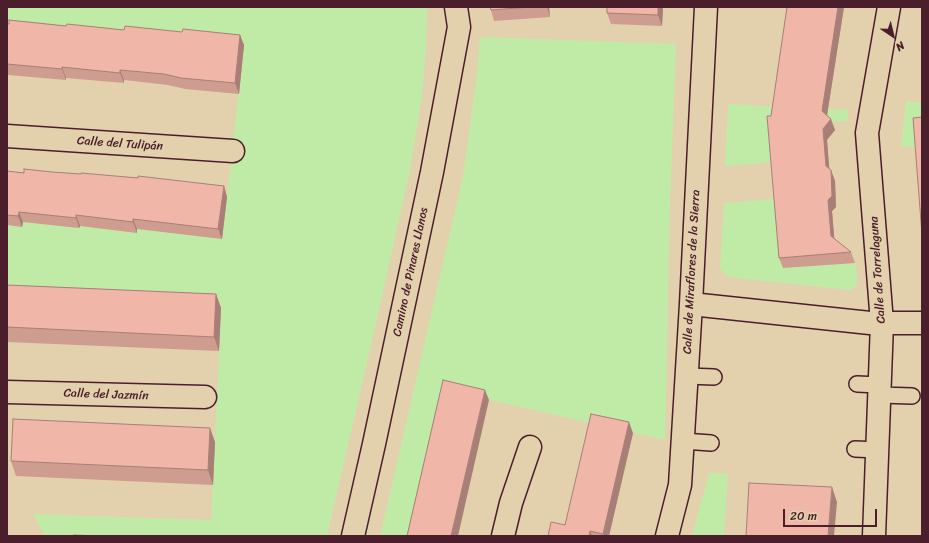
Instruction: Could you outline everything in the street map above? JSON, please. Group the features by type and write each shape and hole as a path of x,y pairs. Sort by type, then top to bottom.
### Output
{"street":[{"name":"Camino de Pinares Llanos","path":"353,536 376,436 432,172 459,27 456,7"},
{"name":"Calle de Miraflores de la Sierra","path":"667,536 680,485 706,7"},
{"name":"Calle de Torrelaguna","path":"874,536 882,324 867,133 889,7"},
{"name":"Calle del Tulipán","path":"7,136 232,151"},
{"path":"691,304 882,324 922,323"},
{"name":"Calle del Jazmín","path":"7,392 205,397"},
{"path":"503,536 511,503 530,447"}],"lane":[{"path":"687,376 714,377"},
{"path":"857,384 912,396"},
{"path":"683,441 712,443"},
{"path":"855,449 878,450"}],"green space":[{"path":"7,7 427,7 422,96 410,170 327,536 45,536 33,514 211,520 221,309 7,299 7,225 23,222 79,228 80,226 136,233 137,229 222,239 244,46 7,34"},
{"path":"480,37 676,44 670,203 665,440 447,390 413,536 380,536 463,176 477,74"},
{"path":"906,101 922,103 922,128 918,146 901,147"},
{"path":"728,104 849,110 847,121 826,122 774,162 725,166"},
{"path":"777,199 783,268 856,263 857,285 850,290 728,277 720,269 724,203"},
{"path":"709,473 728,474 724,536 692,536"}],"building":[{"path":"490,7 531,7 491,10"},
{"path":"607,7 658,7 658,15 607,13"},
{"path":"787,7 838,7 822,111 831,119 823,129 826,166 831,170 832,196 828,200 831,236 851,252 779,258 767,116 771,116"},
{"path":"9,20 124,30 125,26 182,32 183,29 240,35 235,83 120,70 120,73 62,67 62,69 7,64 7,24 9,24"},
{"path":"922,117 922,235 913,118"},
{"path":"24,169 138,178 138,176 224,186 218,229 133,219 133,222 76,215 76,218 19,212 18,216 7,215 7,171 24,173"},
{"path":"7,285 216,294 214,337 7,327"},
{"path":"443,380 485,390 451,536 407,536"},
{"path":"591,414 629,422 603,534 590,531 589,536 548,536 551,522 565,525"},
{"path":"13,419 210,428 208,470 11,461"},
{"path":"749,483 832,487 828,536 746,536"},
{"path":"74,535 101,536 74,536"}]}
